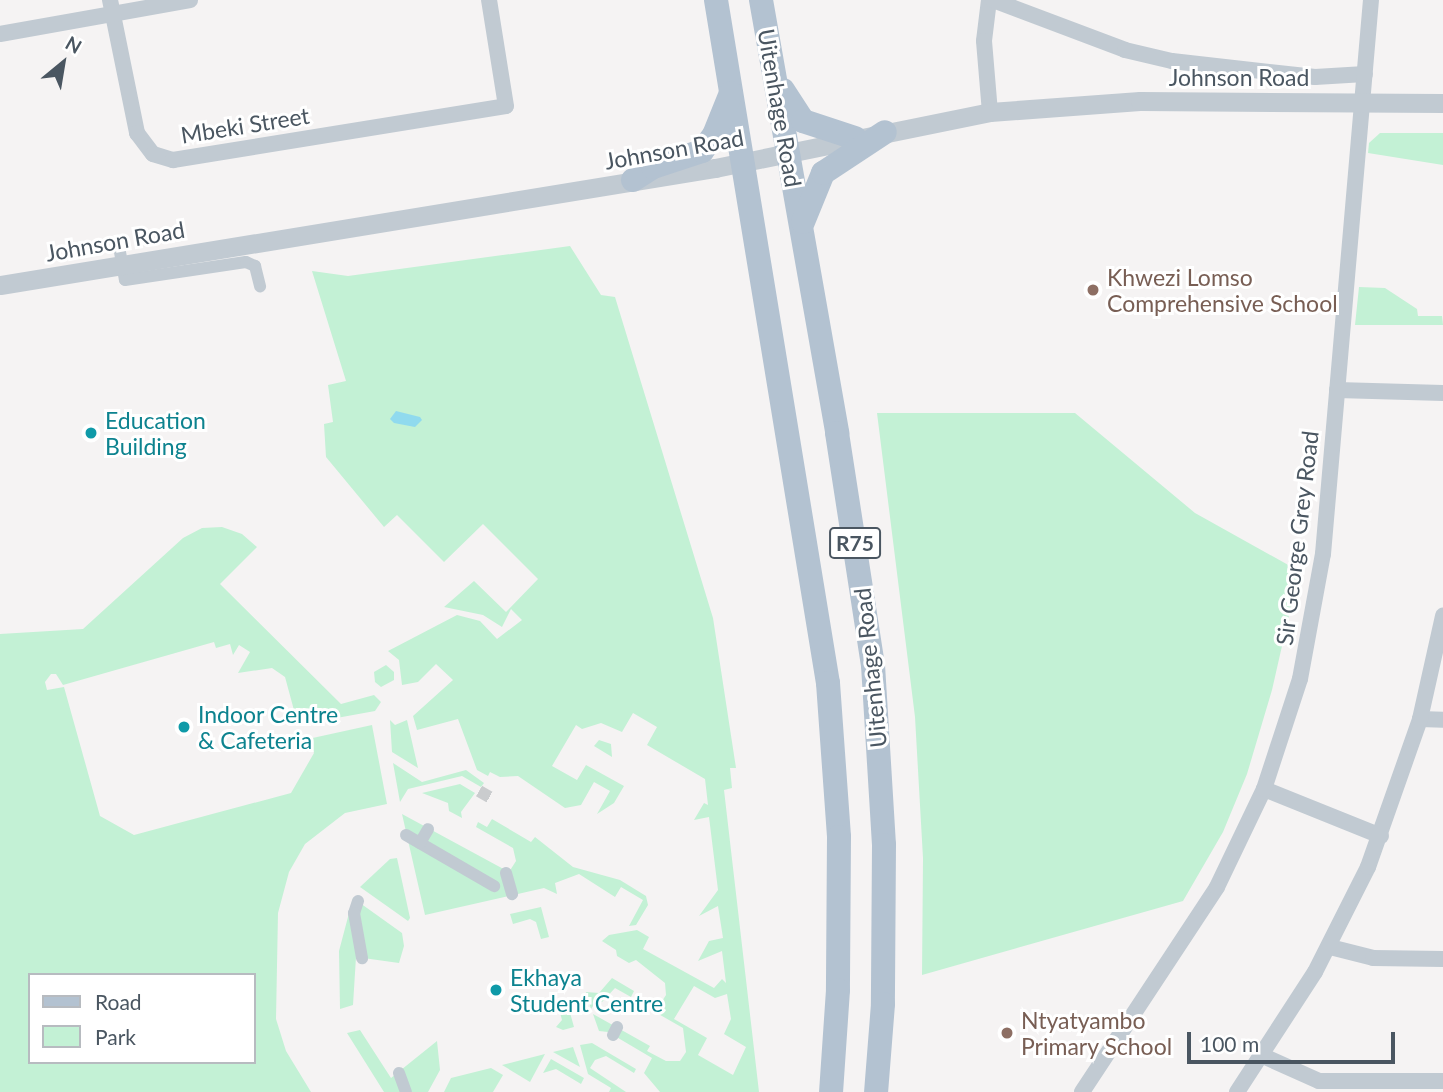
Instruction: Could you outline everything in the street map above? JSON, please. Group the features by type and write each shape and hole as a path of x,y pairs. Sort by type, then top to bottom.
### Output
{"main road":[{"name":"Uitenhage Road","path":"716,0 828,683 839,837 838,990 831,1092"},
{"name":"Uitenhage Road","path":"761,0 802,226 873,665 884,870 883,1004 876,1092"},
{"path":"774,79 803,121 855,138"},
{"path":"633,180 653,167 702,151 714,135 731,93"},
{"path":"802,226 808,199 823,173 885,132"}],"street":[{"name":"Mbeki Street","path":"110,0 137,133 160,158 173,160 506,106 489,0"},
{"path":"0,34 113,17 190,0"},
{"path":"990,112 984,41 991,0 1125,50 1172,61 1315,77 1365,74"},
{"name":"Sir George Grey Road","path":"1082,1092 1196,922 1264,789 1311,627 1337,390 1371,0"},
{"name":"Johnson Road","path":"0,285 789,154 855,138 990,112 1140,101 1443,103"},
{"path":"120,252 125,280 246,262 255,266 260,286"},
{"path":"1337,390 1443,393"},
{"path":"1237,1092 1263,1056 1330,947 1381,836 1420,719 1443,617"},
{"path":"1420,719 1443,720"},
{"path":"1264,789 1381,836"},
{"path":"420,843 428,829"},
{"path":"406,835 494,886"},
{"path":"506,873 512,894"},
{"path":"358,901 354,913 362,958"},
{"path":"1330,947 1373,958 1443,959"},
{"path":"1263,1056 1319,1081 1443,1081"},
{"path":"398,1073 407,1092"}],"green space":[{"path":"1380,133 1443,133 1443,165 1368,153 1369,143"},
{"path":"570,246 601,295 615,297 713,618 736,768 730,768 732,788 724,790 759,1092 660,1092 644,1073 652,1058 608,1032 599,1031 593,1014 650,1046 647,1051 666,1061 680,1061 686,1052 683,1028 655,1012 666,995 665,983 636,960 629,963 617,956 616,950 602,941 609,935 637,930 649,937 643,949 714,988 722,979 726,983 722,951 698,961 709,941 723,938 718,906 699,916 718,890 709,817 694,820 704,803 708,805 705,779 647,745 657,727 633,713 622,732 601,723 582,729 576,725 552,766 577,780 586,765 624,786 614,803 597,814 610,791 594,782 581,805 565,808 518,776 500,777 490,772 488,776 477,770 458,719 417,730 413,716 453,680 436,664 418,682 402,685 399,660 388,651 457,615 480,621 497,639 522,620 511,609 502,627 483,615 444,607 474,581 506,612 538,579 483,524 444,562 397,515 384,527 326,457 324,424 333,422 328,385 346,381 312,271 348,276","holes":["694,986 715,998 727,994 731,1019 724,1034 746,1047 733,1075 698,1055 707,1038 674,1019"]},
{"path":"1359,287 1385,288 1417,309 1418,316 1442,316 1443,325 1355,325"},
{"path":"877,413 1075,413 1195,513 1299,571 1272,690 1247,774 1223,832 1183,901 922,975 923,858 915,717"},
{"path":"222,527 242,534 257,547 220,584 341,704 374,695 381,702 375,711 298,725 285,677 272,668 238,673 250,652 239,645 233,655 230,644 216,648 214,642 63,685 56,674 51,674 45,682 47,690 64,687 100,816 134,835 291,793 314,753 308,739 372,725 387,804 345,813 305,844 289,872 278,913 276,1019 286,1051 311,1092 0,1092 0,634 83,629 183,538 202,528"},
{"path":"386,665 394,672 394,680 381,687 375,682 374,672"},
{"path":"390,720 395,725 407,720 418,768 392,752"},
{"path":"599,740 611,744 612,757 594,746"},
{"path":"393,763 422,782 466,770 484,783 481,787 462,776 408,789 400,802"},
{"path":"460,784 475,793 461,812 462,818 449,811 448,803 422,793"},
{"path":"402,814 509,872 516,861 513,848 476,827 478,822 487,827 492,819 531,842 535,837 573,867 620,880 646,896 648,905 636,925 629,926 643,900 621,887 615,897 579,874 555,883 557,894 544,888 425,915"},
{"path":"397,858 410,918 408,921 360,887 390,859"},
{"path":"353,898 402,933 404,946 399,963 356,957 353,1005 340,1009 339,951"},
{"path":"541,907 549,937 541,939 536,922 530,919 513,924 510,914"},
{"path":"612,978 634,991 631,997 615,988 602,1002 597,1000 591,1009 586,992 599,993"},
{"path":"567,1002 574,1027 563,1030 556,1027 562,1020 558,1005"},
{"path":"360,1030 391,1078 437,1041 440,1070 428,1092 384,1092 347,1033"},
{"path":"592,1043 636,1069 634,1073 606,1056 595,1060 590,1068 626,1092 609,1092 611,1088 588,1074 580,1045"},
{"path":"573,1047 580,1067 553,1052"},
{"path":"545,1054 530,1082 502,1065"},
{"path":"551,1059 584,1078 581,1084 556,1069 543,1073"},
{"path":"491,1068 503,1075 493,1092 444,1092 451,1078"}],"water":[{"path":"396,411 420,417 422,420 415,427 394,423 390,419"}],"tunnel":[{"path":"479,791 493,799"}],"place":[{"name":"Khwezi Lomso Comprehensive School","path":"1093,290"},
{"name":"Education Building","path":"91,433"},
{"name":"Indoor Centre & Cafeteria","path":"184,727"},
{"name":"Ekhaya Student Centre","path":"496,990"},
{"name":"Ntyatyambo Primary School","path":"1007,1033"}]}
